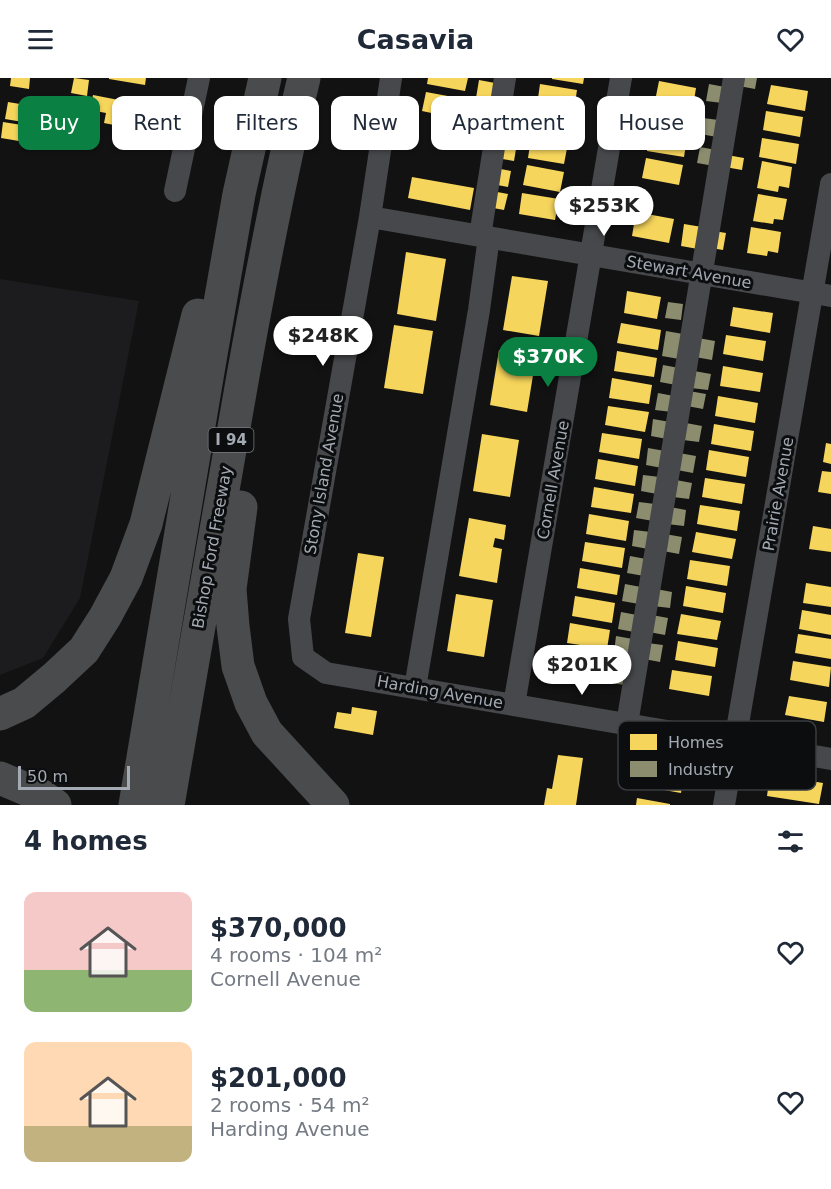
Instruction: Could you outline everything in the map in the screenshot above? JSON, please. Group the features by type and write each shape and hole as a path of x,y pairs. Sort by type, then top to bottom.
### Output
{"highway":[{"name":"Bishop Ford Freeway","path":"135,805 239,194 265,78"},
{"name":"Bishop Ford Freeway","path":"168,805 265,257 304,78"},
{"path":"0,714 24,703 84,650 126,578 146,524 205,289 239,194"},
{"path":"265,257 265,356 235,545 230,589 232,626 238,666 250,703 267,733 333,805"},
{"path":"0,778 42,796 55,805"}],"street":[{"path":"175,191 199,78"},
{"name":"Stony Island Avenue","path":"303,657 299,619 370,217 391,78"},
{"path":"415,688 478,310 484,237 505,78"},
{"name":"Cornell Avenue","path":"514,705 621,78"},
{"path":"628,721 734,78"},
{"name":"Prairie Avenue","path":"738,721 822,294 831,184"},
{"name":"Stewart Avenue","path":"370,217 822,294"},
{"name":"Harding Avenue","path":"303,657 326,673 618,722"},
{"name":"Harding Avenue","path":"816,756 831,759"},
{"name":"Prairie Avenue","path":"724,805 726,790"}],"shaded area":[{"path":"0,279 139,301 80,598 43,658 0,675"}],"building: Homes":[{"path":"11,78 30,78 29,89 10,86"},
{"path":"74,78 89,80 87,96 71,93"},
{"path":"109,78 146,78 145,85"},
{"path":"428,78 468,78 465,91 427,84"},
{"path":"552,78 584,78 583,84"},
{"path":"479,80 495,83 493,96 476,96"},
{"path":"659,81 696,88 695,96 656,96"},
{"path":"540,84 577,90 576,96 538,96"},
{"path":"771,85 808,91 805,111 767,104"},
{"path":"426,92 448,96 431,96 431,113 422,111"},
{"path":"100,96 112,99 112,125 104,123 106,113 100,112"},
{"path":"8,102 18,104 18,121 5,119"},
{"path":"766,111 803,117 800,137 763,130"},
{"path":"3,122 18,124 18,141 1,138"},
{"path":"762,138 799,144 796,164 759,157"},
{"path":"497,150 516,150 514,161 496,158"},
{"path":"529,150 567,150 564,164 528,158"},
{"path":"647,150 685,150 684,157"},
{"path":"727,155 744,158 742,170 725,167"},
{"path":"646,158 683,165 679,185 642,178"},
{"path":"762,161 792,167 789,188 779,186 778,192 757,188"},
{"path":"527,165 564,172 560,192 523,185"},
{"path":"495,168 511,171 508,187 492,184"},
{"path":"412,177 474,188 470,210 408,198"},
{"path":"492,191 508,194 504,210 488,207"},
{"path":"522,193 559,199 555,220 519,214"},
{"path":"758,194 787,199 783,220 774,219 773,224 753,221"},
{"path":"636,212 674,219 669,243 632,236"},
{"path":"684,224 702,227 698,249 681,246"},
{"path":"751,227 781,232 778,253 768,251 767,256 747,253"},
{"path":"714,231 726,233 723,250 711,248"},
{"path":"406,252 446,259 436,321 397,314"},
{"path":"512,276 548,281 539,336 503,330"},
{"path":"627,291 661,297 657,319 624,313"},
{"path":"733,307 773,313 770,333 730,326"},
{"path":"621,323 661,330 658,350 617,343"},
{"path":"394,325 433,331 423,394 384,388"},
{"path":"726,335 766,341 763,361 723,354"},
{"path":"499,350 536,357 527,412 490,405"},
{"path":"617,351 657,358 654,377 614,371"},
{"path":"723,366 763,373 760,392 720,386"},
{"path":"612,378 652,385 649,404 609,398"},
{"path":"718,396 758,403 755,423 715,416"},
{"path":"608,406 649,412 645,432 605,425"},
{"path":"714,424 754,431 751,451 711,444"},
{"path":"602,433 642,439 639,459 599,452"},
{"path":"482,434 519,440 510,497 473,491"},
{"path":"826,443 831,444 831,464 823,462"},
{"path":"709,450 749,457 746,477 706,470"},
{"path":"598,459 638,466 635,486 595,479"},
{"path":"822,471 831,472 831,494 818,492"},
{"path":"705,478 745,484 742,504 702,497"},
{"path":"594,487 634,494 631,513 591,507"},
{"path":"700,505 740,511 737,531 697,524"},
{"path":"589,514 629,521 626,541 586,534"},
{"path":"469,518 506,525 504,540 495,538 493,547 502,549 497,583 459,576"},
{"path":"813,526 831,529 831,552 809,549"},
{"path":"696,532 736,539 732,559 692,552"},
{"path":"585,542 625,548 622,568 582,561"},
{"path":"358,553 384,557 371,637 345,633"},
{"path":"690,560 730,566 727,586 687,579"},
{"path":"580,568 620,575 617,595 577,588"},
{"path":"806,583 831,587 831,607 803,603"},
{"path":"686,586 726,593 723,613 683,606"},
{"path":"456,594 493,600 484,657 447,651"},
{"path":"575,596 615,603 612,623 572,616"},
{"path":"802,610 831,615 831,635 799,629"},
{"path":"681,614 721,621 717,640 677,634"},
{"path":"570,623 610,630 607,649 567,643"},
{"path":"798,634 831,639 831,659 795,653"},
{"path":"678,641 718,648 715,667 675,660"},
{"path":"564,654 604,660 601,680 561,673"},
{"path":"793,661 831,667 829,687 790,680"},
{"path":"672,670 712,676 709,696 669,689"},
{"path":"789,696 827,702 824,722 785,715"},
{"path":"352,707 377,711 373,735 334,728 337,712 351,714"},
{"path":"558,755 583,758 576,805 544,805 547,788 552,789"},
{"path":"816,782 823,783 819,804 767,796 768,790 816,790"},
{"path":"664,790 681,790 681,793"},
{"path":"637,798 670,804 670,805 636,805"}],"building: Industry":[{"path":"740,78 757,78 755,89 739,86"},
{"path":"709,84 725,87 722,103 706,101"},
{"path":"705,118 719,120 717,137 705,135"},
{"path":"705,148 716,150 714,166 697,163 699,150 705,150"},
{"path":"668,302 683,304 681,320 665,318"},
{"path":"666,331 683,334 679,359 662,356"},
{"path":"698,338 715,341 712,360 695,357"},
{"path":"663,365 679,368 676,385 660,382"},
{"path":"694,371 711,374 708,390 691,388"},
{"path":"689,391 706,394 703,409 687,406"},
{"path":"658,393 674,396 672,412 655,410"},
{"path":"653,419 670,422 667,439 651,436"},
{"path":"686,423 702,426 699,442 683,440"},
{"path":"648,448 665,451 662,468 646,465"},
{"path":"679,453 696,456 693,473 677,470"},
{"path":"643,475 660,477 657,494 641,491"},
{"path":"676,480 692,483 689,499 673,497"},
{"path":"639,502 655,504 653,521 636,518"},
{"path":"670,507 686,510 684,526 667,524"},
{"path":"634,530 651,532 648,549 632,546"},
{"path":"665,534 682,537 679,554 663,551"},
{"path":"630,556 646,559 644,576 627,573"},
{"path":"625,584 641,587 639,604 622,601"},
{"path":"656,589 672,592 670,608 653,606"},
{"path":"621,612 637,615 634,632 618,629"},
{"path":"652,615 668,618 665,635 649,632"},
{"path":"616,636 633,639 630,656 614,653"},
{"path":"647,643 663,645 660,662 644,659"},
{"path":"612,666 629,669 626,685 609,683"}]}
